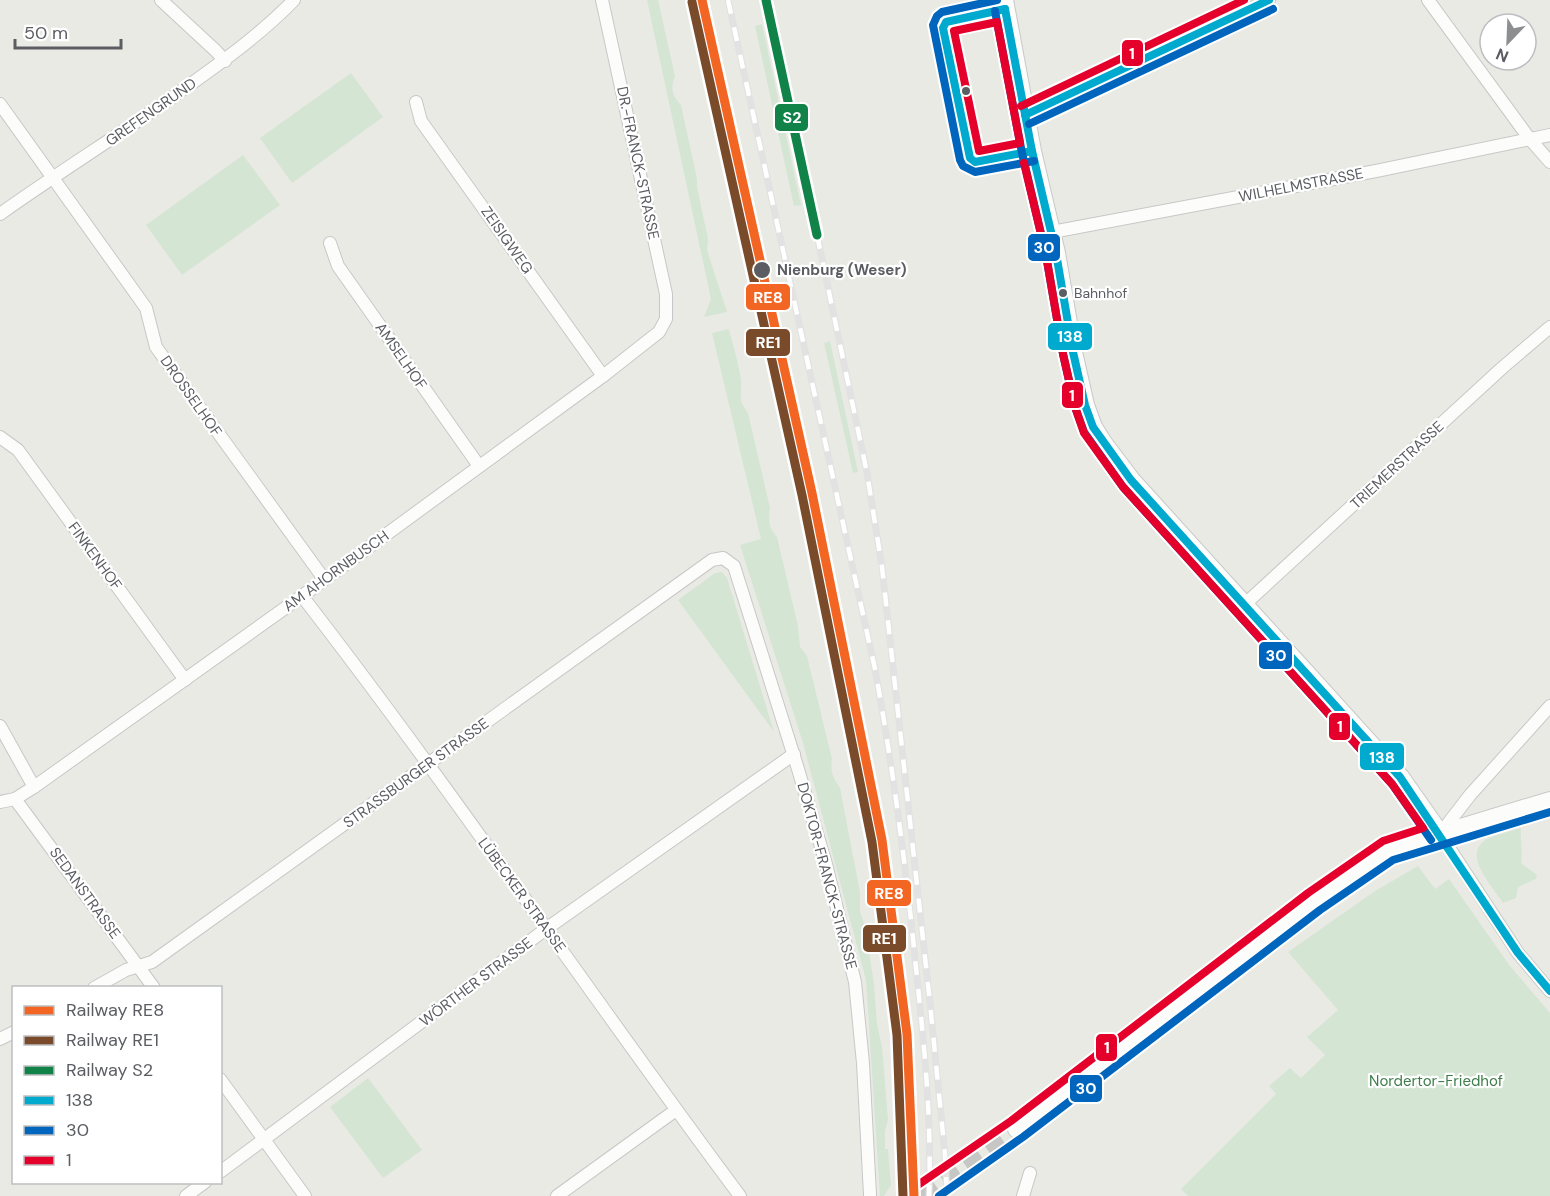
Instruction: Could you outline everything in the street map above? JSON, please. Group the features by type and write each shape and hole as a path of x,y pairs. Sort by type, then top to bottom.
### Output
{"main road":[{"path":"1004,0 1025,115 1052,232 1072,352 1093,427 1115,461 1131,480 1400,777 1440,834"},
{"path":"1017,1129 1314,902 1388,850 1550,801"}],"street":[{"path":"161,0 225,61"},
{"name":"GREFENGRUND","path":"0,214 53,176 126,131 225,61 253,39 294,0"},
{"name":"DR.-FRANCK-STRASSE","path":"602,0 666,294 667,309 663,327"},
{"path":"1025,115 1269,0"},
{"path":"1428,0 1529,138 1550,162"},
{"name":"ZEISIGWEG","path":"416,102 421,121 603,376"},
{"name":"DROSSELHOF","path":"0,105 146,308 156,347 324,579"},
{"name":"WILHELMSTRASSE","path":"1052,232 1376,171 1550,135"},
{"name":"AMSELHOF","path":"330,243 338,266 479,466"},
{"name":"AM AHORNBUSCH","path":"0,802 15,799 34,787 185,680 603,376 651,340 663,327"},
{"name":"TRIEMERSTRASSE","path":"1244,605 1502,368 1550,327"},
{"name":"FINKENHOF","path":"1,438 18,450 185,680"},
{"name":"STRASSBURGER STRASSE","path":"96,986 126,970 152,962 712,561 723,558 734,566"},
{"name":"DOKTOR-FRANCK-STRASSE","path":"734,566 794,754 826,864 855,982 863,1063 870,1195"},
{"name":"LÜBECKER STRASSE","path":"302,596 428,765 740,1196"},
{"path":"1550,706 1470,795 1440,834 1518,953 1550,991"},
{"path":"0,726 34,787"},
{"name":"WÖRTHER STRASSE","path":"222,1171 546,930 794,754"},
{"name":"SEDANSTRASSE","path":"15,799 153,986"},
{"path":"222,1083 305,1196"},
{"path":"557,1196 676,1110"},
{"path":"1023,1196 1030,1173"},
{"path":"186,1196 202,1184"}],"green space":[{"path":"647,0 658,0 675,76 673,92 681,105 697,179 708,239 707,250 727,312 704,317 711,299"},
{"path":"762,24 801,205 794,206 755,26"},
{"path":"351,73 383,117 292,183 260,138"},
{"path":"243,155 280,205 182,275 146,225"},
{"path":"729,329 741,381 741,401 748,413 770,508 770,524 777,537 798,626 800,647 807,656 832,759 831,767 840,788 860,892 860,912 865,926 882,1047 888,1120 885,1131 885,1149 888,1149 891,1185 884,1196 880,1196 866,980 803,743 740,545 761,539 712,333"},
{"path":"830,341 858,472 853,473 824,343"},
{"path":"722,572 727,578 774,732 678,600 715,573"},
{"path":"1521,828 1521,863 1537,875 1536,879 1518,887 1516,898 1503,903 1486,879 1477,860 1477,852 1481,844 1489,838"},
{"name":"Nordertor-Friedhof","path":"1418,866 1435,889 1449,879 1510,966 1550,1013 1550,1196 1188,1196 1181,1189 1276,1094 1269,1086 1290,1068 1301,1078 1325,1055 1307,1037 1338,1010 1288,952 1375,891"},
{"path":"368,1078 422,1150 383,1178 330,1107"}],"tunnel":[{"path":"921,1196 1017,1129"}],"railway":[{"path":"728,0 882,706 903,855 922,1025 927,1082 929,1196"},
{"path":"817,235 867,473 882,567 930,1003 947,1196"}],"rail line":[{"name":"RE8","path":"702,0 812,493 882,840 907,1034 914,1196"},
{"name":"S2","path":"766,0 817,235"},
{"name":"RE1","path":"692,2 802,495 872,842 897,1035 903,1196"}],"transit line":[{"name":"30","path":"997,0 942,12 937,16 933,25 960,160 963,166 975,172 1034,161"},
{"name":"1","path":"1021,106 1244,0"},
{"name":"138","path":"1025,115 1269,0"},
{"name":"138","path":"1005,9 1032,151 1056,253 1073,352 1085,405 1093,427 1131,480 1400,777 1518,953 1550,991"},
{"name":"138","path":"1005,9 946,22 943,28 970,158 975,162 1032,151"},
{"name":"30","path":"1029,124 1273,9"},
{"name":"30","path":"995,11 1022,153 1046,255 1063,354 1075,407 1084,432 1123,487 1392,784 1431,840"},
{"name":"1","path":"997,22 1020,143 979,151 954,31 997,22"},
{"name":"1","path":"915,1187 1011,1121 1308,893 1383,841 1423,828 1392,784 1123,487 1084,433 1075,407 1063,354 1046,255 1024,163"},
{"name":"30","path":"939,1196 1023,1137 1320,910 1393,860 1550,812"}],"place":[{"name":"Nienburg (Weser)","path":"762,270"},
{"name":"Bahnhof","path":"1063,293"}]}
